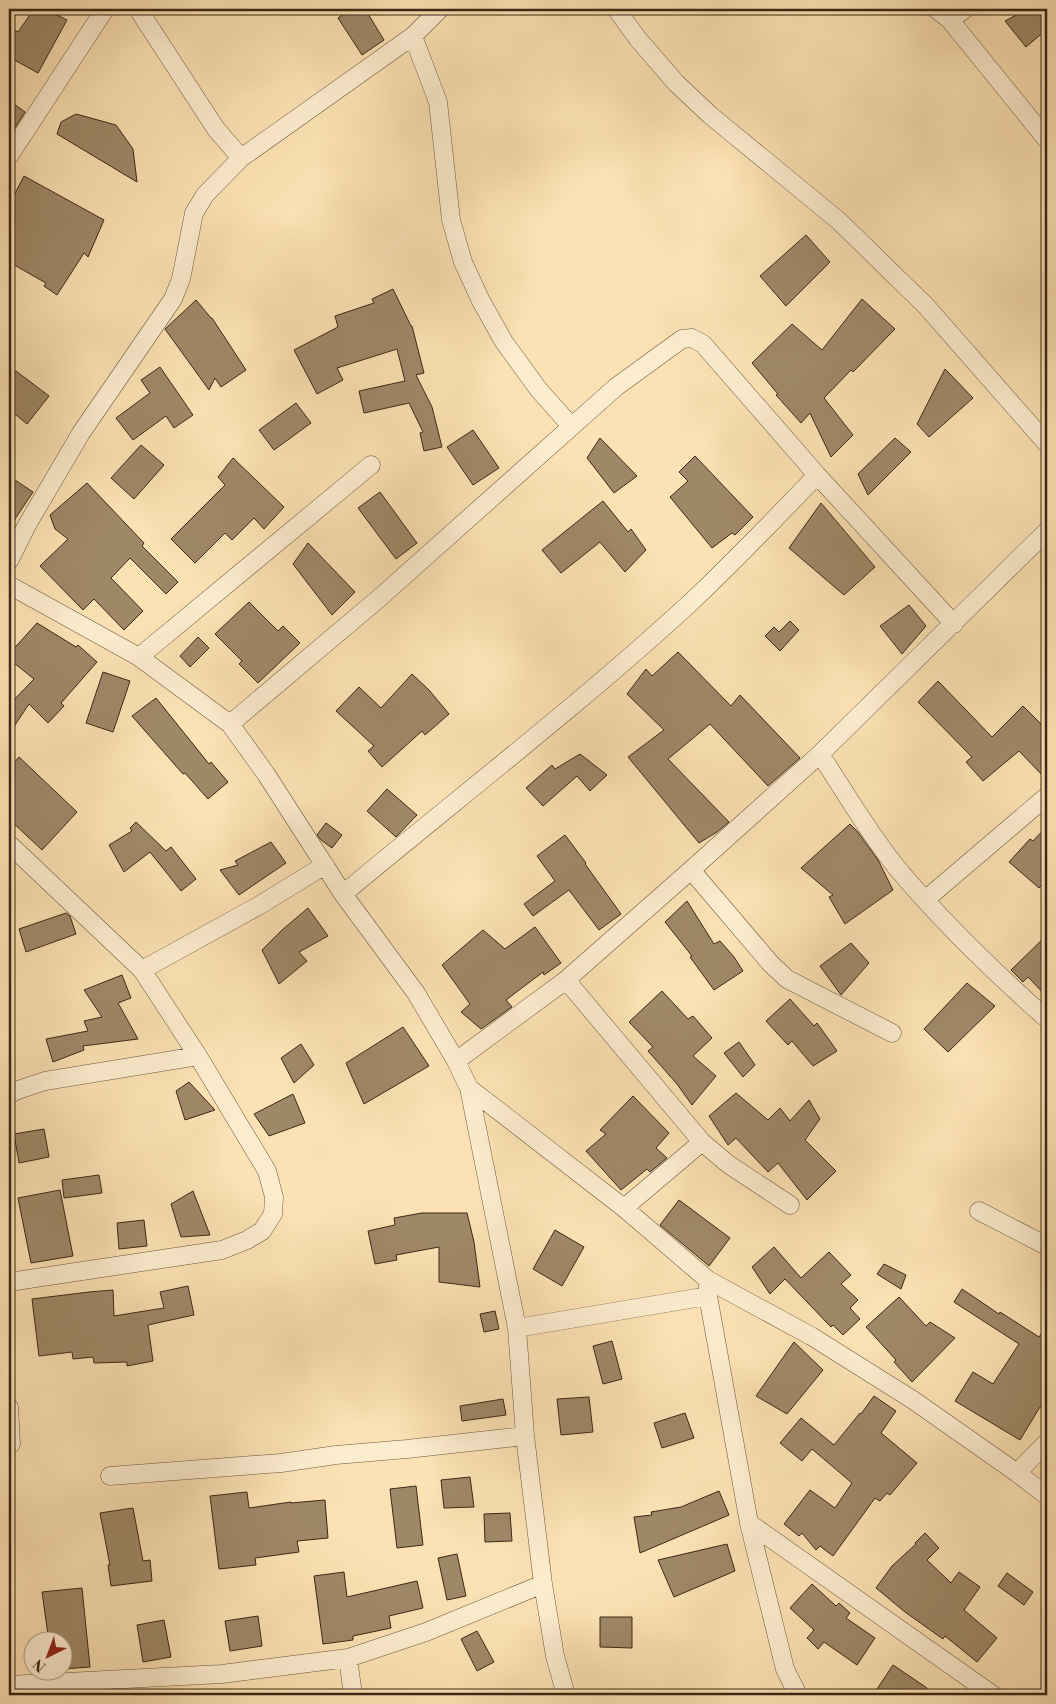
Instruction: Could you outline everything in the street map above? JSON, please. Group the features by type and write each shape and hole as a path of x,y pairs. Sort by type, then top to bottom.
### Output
{"street":[{"path":"9,156 105,9"},
{"path":"138,9 216,129 241,158"},
{"path":"9,561 81,433 173,299 181,278 194,213 205,195 241,158 413,36 440,9"},
{"path":"616,9 638,39 676,83 710,115 839,221 926,306 1047,444"},
{"path":"936,9 950,20 1047,140"},
{"path":"950,20 965,9"},
{"path":"413,36 438,102 451,220 463,262 481,301 504,342 539,390 570,426"},
{"path":"230,724 376,600 570,426 616,387 682,339 692,338 703,344 817,475 954,624"},
{"path":"139,657 371,465"},
{"path":"343,894 617,668 695,598 762,533 817,475"},
{"path":"456,1061 566,980 691,870 820,754 1047,531"},
{"path":"9,585 139,657 230,724 266,774 343,894 416,993 456,1061 469,1088 517,1328 525,1436 542,1584 554,1656 566,1695"},
{"path":"820,754 861,818 896,866 925,900 997,975 1047,1019"},
{"path":"925,900 1047,796"},
{"path":"9,844 142,970 198,1056 267,1171 274,1196 273,1214 262,1231 247,1240 222,1250 9,1282"},
{"path":"142,970 260,905 325,865"},
{"path":"691,870 771,964 787,979 892,1033"},
{"path":"566,980 702,1142 728,1164 790,1206"},
{"path":"9,1095 14,1091 45,1081 198,1056"},
{"path":"469,1088 624,1208 708,1288 812,1336 913,1400 1047,1496"},
{"path":"624,1208 702,1142"},
{"path":"979,1211 1047,1246"},
{"path":"517,1328 708,1288"},
{"path":"708,1288 750,1523 785,1668 798,1695"},
{"path":"9,1407 11,1444"},
{"path":"110,1476 281,1463 336,1455 407,1450 525,1436"},
{"path":"1017,1473 1047,1442"},
{"path":"750,1523 993,1695"},
{"path":"9,1685 222,1674 348,1658 426,1632 542,1584"},
{"path":"348,1658 353,1695"}],"building":[{"path":"34,9 45,9 67,20 38,73 9,57 9,27 18,32"},
{"path":"350,9 365,9 384,40 362,55 338,18"},
{"path":"1028,9 1047,9 1047,29 1026,47 1005,21"},
{"path":"14,104 25,112 9,137 9,113"},
{"path":"76,114 116,125 133,149 137,182 57,134 61,122"},
{"path":"24,176 104,220 88,257 84,253 57,295 44,286 46,283 9,262 9,224 15,212 9,209 9,205"},
{"path":"806,235 830,262 786,306 760,276"},
{"path":"393,289 412,326 424,373 416,375 432,407 442,447 424,451 420,433 423,432 409,403 364,413 359,391 405,381 397,349 337,368 343,380 317,394 294,350 338,327 335,316 374,303 372,299"},
{"path":"862,299 895,329 853,372 851,370 824,398 853,435 831,457 810,413 801,423 776,395 778,394 752,363 792,324 822,350"},
{"path":"196,300 212,318 246,370 221,387 215,378 209,390 165,329"},
{"path":"160,367 193,415 174,428 166,416 133,440 116,418 150,393 141,380"},
{"path":"945,369 973,398 929,437 917,424"},
{"path":"16,371 49,396 27,424 9,409 9,379"},
{"path":"296,403 311,423 274,450 259,430"},
{"path":"473,430 499,468 473,485 447,447"},
{"path":"600,438 637,476 614,493 587,458"},
{"path":"895,438 911,452 868,495 858,474"},
{"path":"141,445 164,465 134,499 111,478"},
{"path":"695,456 753,517 735,535 732,533 712,548 670,497 688,481 679,472"},
{"path":"233,458 284,507 264,529 254,518 232,540 225,533 195,563 171,539 225,485 218,477"},
{"path":"9,476 33,492 9,528"},
{"path":"87,483 144,543 142,546 178,582 166,594 130,558 111,578 143,611 124,630 94,599 83,610 40,566 68,539 55,529 50,515"},
{"path":"380,492 417,543 396,559 358,508"},
{"path":"603,501 628,532 631,529 646,550 625,572 600,542 561,573 542,550"},
{"path":"821,503 875,567 844,595 789,548"},
{"path":"308,543 355,592 332,615 293,564"},
{"path":"249,602 278,631 283,626 300,643 258,683 239,664 242,661 215,634"},
{"path":"909,605 926,626 902,654 880,626"},
{"path":"790,621 799,630 780,651 765,636 774,627 779,632"},
{"path":"37,623 76,647 78,645 97,662 61,703 64,706 48,723 29,704 9,734 9,705 34,679 9,659 9,654"},
{"path":"198,637 209,648 190,667 180,656"},
{"path":"678,652 731,706 740,695 800,758 768,786 710,724 668,759 729,822 699,843 628,757 664,730 627,694 646,669 652,676"},
{"path":"103,672 130,681 113,732 86,723"},
{"path":"412,674 429,690 449,714 425,735 422,731 382,767 368,751 374,746 336,711 359,687 381,708"},
{"path":"938,681 992,737 1023,706 1047,730 1047,780 1019,751 983,781 966,762 972,757 918,702"},
{"path":"156,698 209,764 211,762 228,782 208,799 185,773 183,774 132,716"},
{"path":"580,754 607,775 590,791 577,776 543,806 526,788 552,765 555,769"},
{"path":"19,757 77,812 42,850 9,819 9,769"},
{"path":"387,789 417,815 396,837 367,811"},
{"path":"136,822 166,851 171,847 196,879 181,891 150,852 124,872 109,845 132,831 130,828"},
{"path":"326,823 342,835 332,848 317,835"},
{"path":"850,824 878,860 893,890 845,924 829,897 833,895 801,868"},
{"path":"1047,826 1047,879 1039,888 1009,862 1030,839 1033,841"},
{"path":"565,835 621,914 599,930 569,890 533,916 524,904 555,881 537,856"},
{"path":"271,842 286,863 239,895 220,870 238,865 235,861"},
{"path":"687,901 714,944 720,941 743,971 714,990 690,957 692,956 665,922"},
{"path":"308,908 328,936 299,952 307,961 279,984 262,950"},
{"path":"66,913 70,916 76,934 26,952 19,929"},
{"path":"535,927 561,963 544,975 543,972 506,1000 512,1007 481,1029 461,1012 470,1004 442,965 483,930 505,949"},
{"path":"1047,935 1047,997 1028,977 1023,982 1011,970"},
{"path":"851,943 869,963 841,995 820,966"},
{"path":"122,975 131,998 118,1003 138,1039 83,1046 84,1050 53,1062 46,1039 88,1031 84,1021 102,1017 84,990"},
{"path":"967,983 995,1006 948,1052 924,1029"},
{"path":"662,991 688,1019 693,1016 712,1038 693,1056 716,1076 692,1105 677,1084 648,1051 653,1047 629,1022"},
{"path":"790,999 814,1026 817,1023 837,1051 813,1066 792,1041 788,1045 766,1021"},
{"path":"403,1027 429,1066 364,1104 346,1063"},
{"path":"739,1042 755,1065 743,1077 724,1053"},
{"path":"301,1044 314,1065 294,1083 281,1058"},
{"path":"189,1082 215,1110 185,1120 176,1091"},
{"path":"736,1093 768,1120 780,1108 790,1121 809,1100 820,1119 805,1140 836,1171 807,1200 778,1163 768,1172 736,1138 728,1145 709,1116"},
{"path":"293,1094 305,1123 269,1136 254,1114"},
{"path":"633,1096 669,1133 656,1148 667,1158 650,1172 647,1169 621,1190 586,1151 606,1134 600,1130"},
{"path":"44,1129 49,1157 19,1163 14,1134"},
{"path":"99,1175 102,1193 64,1198 62,1180"},
{"path":"60,1190 73,1256 31,1263 18,1198"},
{"path":"193,1191 210,1235 181,1237 171,1204"},
{"path":"679,1200 730,1238 709,1266 660,1225"},
{"path":"422,1213 467,1213 474,1242 480,1287 439,1282 439,1247 396,1255 397,1260 375,1264 368,1231 395,1225 394,1218"},
{"path":"144,1220 147,1246 119,1249 117,1223"},
{"path":"555,1230 584,1247 562,1286 533,1269"},
{"path":"774,1247 801,1278 829,1252 851,1275 841,1284 858,1300 850,1308 860,1319 843,1335 833,1325 831,1327 785,1279 770,1294 752,1267"},
{"path":"884,1264 906,1275 901,1289 877,1274"},
{"path":"188,1286 194,1315 148,1325 153,1361 127,1366 127,1362 94,1363 93,1357 73,1359 72,1352 39,1356 32,1299 113,1290 114,1316 164,1308 160,1292"},
{"path":"962,1289 999,1314 1000,1312 1039,1337 1047,1326 1047,1411 1040,1407 1020,1440 955,1401 973,1372 993,1384 1019,1344 954,1302"},
{"path":"899,1297 926,1326 930,1322 955,1338 912,1382 894,1362 896,1360 866,1327"},
{"path":"495,1311 499,1329 484,1332 480,1314"},
{"path":"612,1341 622,1379 603,1384 593,1346"},
{"path":"794,1342 823,1370 787,1414 756,1396"},
{"path":"874,1396 896,1411 881,1433 917,1463 890,1495 887,1493 880,1501 875,1498 833,1556 820,1546 816,1550 802,1533 799,1536 784,1524 810,1490 835,1508 852,1483 812,1449 802,1461 780,1443 801,1418 834,1445"},
{"path":"589,1397 593,1432 561,1435 557,1399"},
{"path":"503,1399 506,1415 462,1421 460,1406"},
{"path":"685,1413 694,1438 662,1448 654,1423"},
{"path":"470,1477 474,1507 444,1508 441,1480"},
{"path":"416,1486 423,1545 397,1548 390,1489"},
{"path":"719,1491 729,1515 640,1553 634,1517 652,1515 651,1512 681,1507"},
{"path":"247,1492 249,1508 291,1502 325,1500 328,1538 297,1541 299,1552 255,1558 256,1565 219,1569 210,1496"},
{"path":"133,1508 143,1561 150,1560 152,1581 111,1586 108,1565 110,1565 100,1513"},
{"path":"510,1513 512,1541 485,1542 484,1514"},
{"path":"925,1533 939,1548 927,1560 951,1583 959,1572 980,1587 964,1610 997,1638 977,1662 945,1636 943,1639 905,1612 876,1588 892,1566"},
{"path":"727,1544 735,1571 674,1597 658,1560"},
{"path":"457,1554 466,1596 447,1600 438,1558"},
{"path":"344,1572 347,1597 417,1581 423,1608 389,1616 391,1628 353,1636 353,1640 323,1644 314,1576"},
{"path":"1007,1573 1033,1592 1024,1605 998,1586"},
{"path":"812,1584 836,1606 839,1603 850,1613 846,1618 875,1638 857,1665 824,1642 818,1649 807,1638 814,1630 790,1608"},
{"path":"82,1588 90,1667 72,1668 72,1632 48,1632 42,1592"},
{"path":"258,1616 262,1646 230,1651 225,1621"},
{"path":"600,1617 632,1617 632,1648 600,1647"},
{"path":"164,1620 171,1657 143,1662 137,1625"},
{"path":"477,1631 494,1662 477,1671 461,1639"},
{"path":"893,1665 927,1688 921,1695 873,1695"}]}
